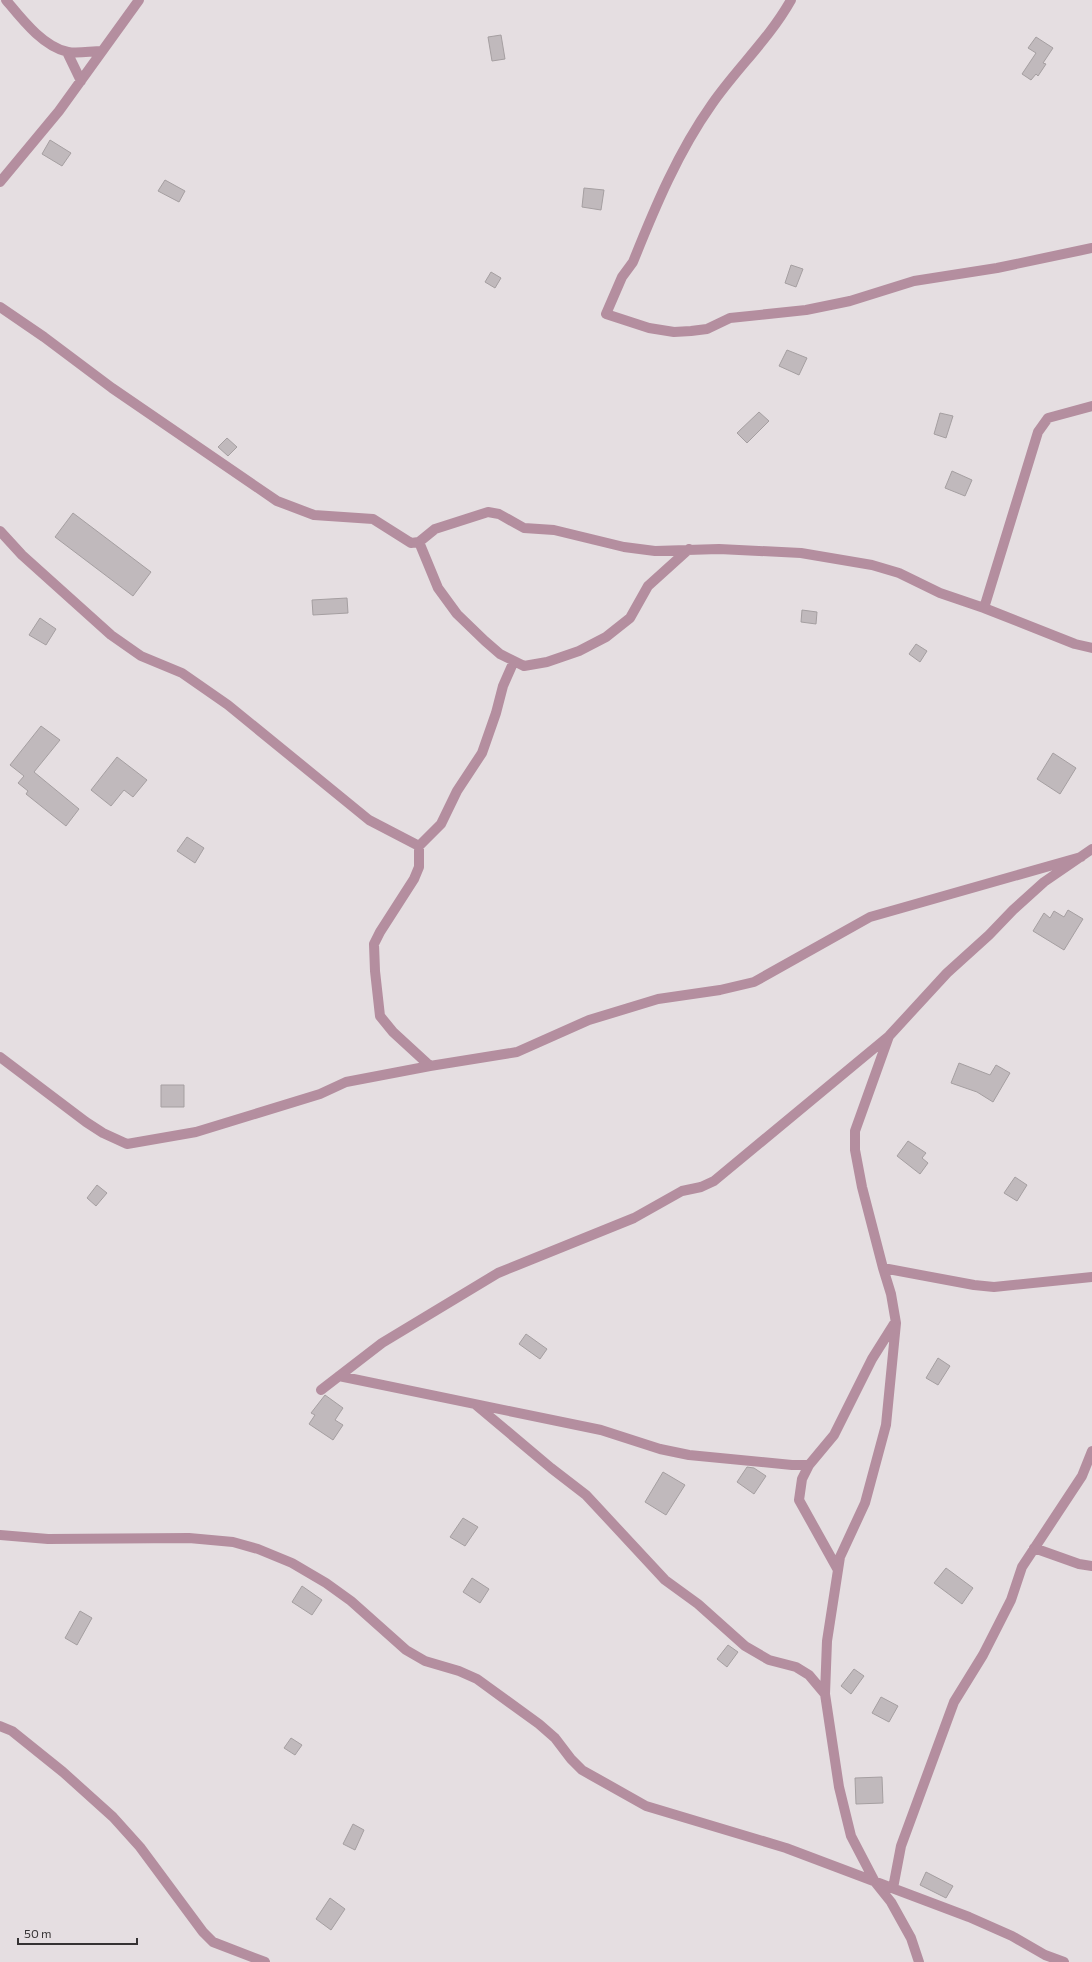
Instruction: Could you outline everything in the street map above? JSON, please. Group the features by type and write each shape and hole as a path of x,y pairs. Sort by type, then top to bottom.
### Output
{"street":[{"path":"6,0 34,32 52,45 67,52 102,51"},
{"path":"0,182 59,111 139,0"},
{"path":"791,0 761,46 727,83 711,104 683,150 633,262 622,277 606,314 649,328 674,332 707,329 730,318 806,310 850,301 914,281 997,268 1092,248"},
{"path":"67,52 81,81"},
{"path":"0,307 44,337 112,388 277,501 314,515 373,519 411,543 419,542 436,529 488,512 499,514 524,528 554,530 624,547 655,551 689,549 801,553 872,565 899,573 940,593 984,608 1075,644 1092,648"},
{"path":"984,608 1038,432 1048,418 1092,406"},
{"path":"0,531 22,554 111,636 141,656 182,673 228,705 369,820 419,846"},
{"path":"419,542 438,588 457,614 500,654 524,666 547,662 579,651 606,637 630,618 648,586 689,549"},
{"path":"430,1066 393,1032 380,1016 374,971 374,944 414,879 419,867 419,846 441,824 457,791 482,753 496,713 503,686 514,661"},
{"path":"321,1390 382,1343 498,1273 634,1218 682,1191 701,1187 714,1181 889,1036 948,973 1044,882 1092,849"},
{"path":"0,1057 86,1122 103,1133 127,1144 196,1132 320,1094 346,1082 430,1066 517,1052 589,1020 658,999 720,990 754,982 870,917 1081,857"},
{"path":"889,1036 855,1131 855,1150 861,1180 891,1294 896,1323 886,1425 865,1503 840,1556 827,1641 825,1694 839,1787 851,1836 875,1882 892,1902 911,1938 919,1962"},
{"path":"883,1268 974,1285 994,1287 1092,1277"},
{"path":"838,1570 799,1500 802,1479 809,1465 834,1435 872,1359 896,1323"},
{"path":"339,1376 601,1430 660,1449 689,1455 792,1465 809,1465"},
{"path":"475,1404 551,1468 586,1495 665,1580 698,1604 745,1646 769,1660 796,1667 809,1675 825,1694"},
{"path":"893,1888 901,1846 954,1702 983,1655 1011,1600 1022,1567 1082,1476 1092,1451"},
{"path":"0,1535 48,1539 189,1538 233,1542 258,1549 292,1563 326,1583 351,1601 406,1650 418,1657 477,1679 539,1724 555,1738 570,1759 582,1770 646,1806 786,1848 969,1917 1012,1936 1044,1955 1064,1962"},
{"path":"1034,1548 1079,1564 1092,1566"},
{"path":"0,1726 12,1732 63,1772 113,1816 140,1847 203,1932 213,1942 265,1962"}],"building":[{"path":"501,35 505,59 492,61 488,37"},
{"path":"1036,37 1053,48 1043,63 1046,64 1038,76 1036,74 1031,80 1022,74 1036,53 1028,48"},
{"path":"50,140 71,153 62,166 42,154"},
{"path":"165,180 185,191 179,202 158,191"},
{"path":"584,188 604,190 601,210 582,207"},
{"path":"791,265 803,269 796,287 785,283"},
{"path":"491,272 501,278 495,288 485,282"},
{"path":"787,350 807,358 799,375 779,366"},
{"path":"759,412 769,421 747,443 737,433"},
{"path":"940,413 953,416 946,438 934,434"},
{"path":"227,438 237,447 228,456 218,447"},
{"path":"952,471 972,480 965,496 945,488"},
{"path":"73,513 151,572 133,596 55,537"},
{"path":"347,598 348,613 313,615 312,600"},
{"path":"802,610 817,612 816,624 801,622"},
{"path":"40,618 56,629 46,645 29,635"},
{"path":"916,644 927,651 920,662 909,654"},
{"path":"41,726 60,740 34,772 79,809 66,826 26,794 28,791 18,783 24,776 10,765"},
{"path":"1053,753 1076,768 1060,794 1037,779"},
{"path":"117,757 147,780 133,797 124,790 111,806 91,790"},
{"path":"187,837 204,848 195,863 177,851"},
{"path":"1068,910 1083,919 1064,950 1033,931 1044,913 1050,918 1054,911 1064,917"},
{"path":"959,1063 990,1075 996,1065 1010,1073 993,1102 977,1092 951,1083"},
{"path":"161,1085 184,1085 184,1107 161,1107"},
{"path":"908,1141 926,1153 922,1158 928,1163 920,1174 897,1156"},
{"path":"1015,1177 1027,1185 1017,1201 1004,1193"},
{"path":"97,1185 107,1193 96,1206 87,1198"},
{"path":"526,1334 547,1349 540,1359 519,1344"},
{"path":"938,1358 950,1366 938,1385 926,1378"},
{"path":"325,1395 343,1408 335,1420 343,1425 333,1440 309,1424 315,1415 311,1413"},
{"path":"747,1467 754,1468 766,1476 754,1494 737,1482"},
{"path":"663,1472 685,1485 666,1515 645,1502"},
{"path":"463,1518 478,1527 465,1546 450,1537"},
{"path":"946,1568 973,1588 962,1604 934,1583"},
{"path":"472,1578 489,1589 480,1603 463,1592"},
{"path":"302,1586 322,1600 312,1615 292,1602"},
{"path":"80,1611 92,1618 77,1645 65,1638"},
{"path":"728,1645 738,1652 727,1667 717,1659"},
{"path":"854,1669 864,1676 851,1694 841,1686"},
{"path":"881,1697 898,1706 889,1722 872,1713"},
{"path":"291,1738 302,1745 295,1755 284,1748"},
{"path":"882,1777 883,1803 856,1804 855,1778"},
{"path":"353,1824 364,1830 355,1850 343,1844"},
{"path":"926,1872 953,1886 946,1898 920,1885"},
{"path":"330,1898 345,1909 331,1930 316,1919"}]}
